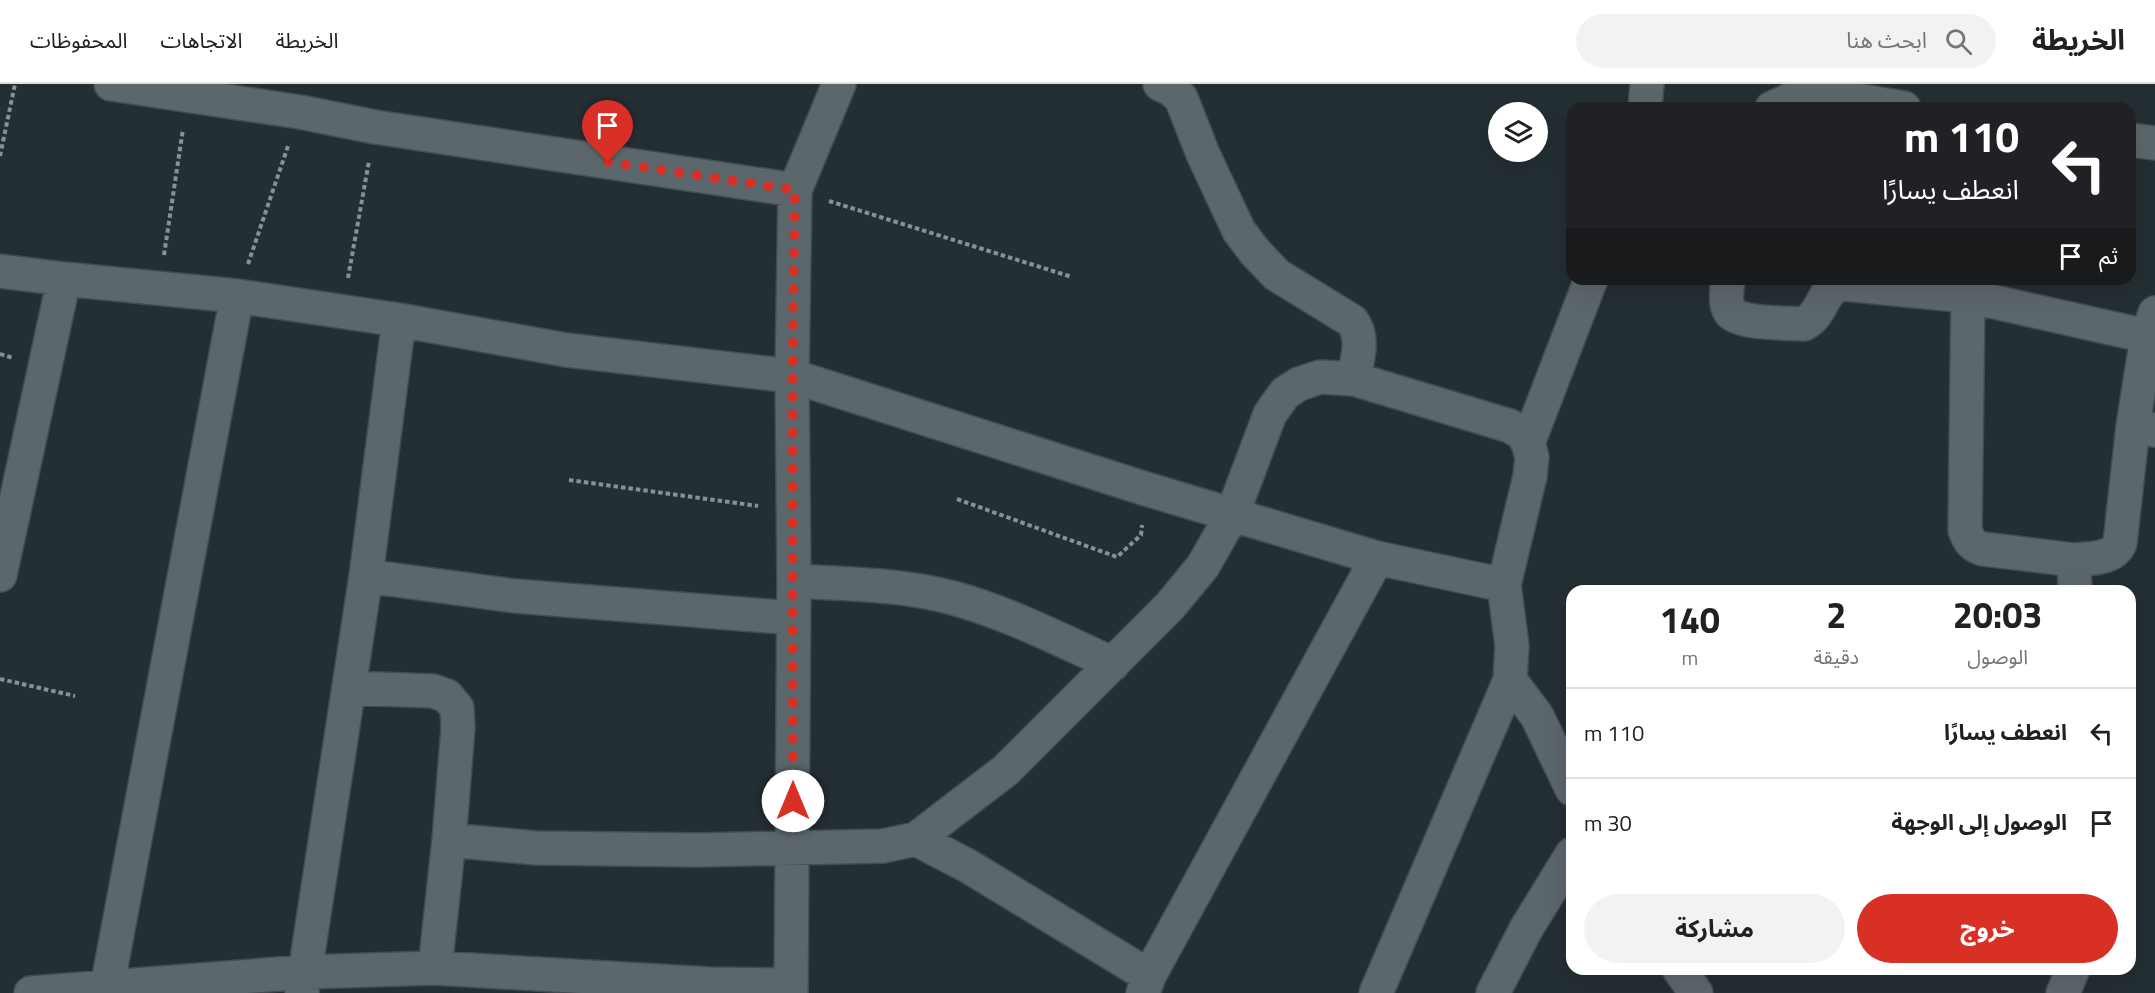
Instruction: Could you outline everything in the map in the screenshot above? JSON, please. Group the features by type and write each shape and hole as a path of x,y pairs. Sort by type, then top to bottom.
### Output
{"street":[{"path":"111,84 300,112 375,127 795,190"},
{"path":"31,993 303,983 435,968 791,989 794,580 792,376 795,190 839,84"},
{"path":"1160,84 1171,89 1181,98 1203,154 1239,231 1255,252 1277,275 1352,321 1359,329 1360,339 1354,379"},
{"path":"1646,102 1647,84"},
{"path":"1783,102 1809,88 1876,102"},
{"path":"2136,141 2155,143"},
{"path":"0,271 237,296 399,320 566,350 792,376 1146,489 1377,558 1504,585"},
{"path":"0,574 64,279"},
{"path":"1528,443 1589,285"},
{"path":"1727,285 1726,300 1729,310 1735,316 1745,320 1804,324 1815,315 1829,290 1836,285"},
{"path":"1854,285 1968,296 2152,329 2144,428 2120,543 2117,551 2075,576 1974,546 1968,540 1965,530 1968,296"},
{"path":"106,990 237,296"},
{"path":"303,983 366,576 399,320"},
{"path":"449,840 536,848 699,850 883,846 916,839 1006,770 1170,606 1203,566 1232,515 1270,414 1285,393 1299,384 1320,376 1354,379 1510,426 1522,433 1532,457 1530,476 1504,585 1512,646 1510,680 1376,993"},
{"path":"916,839 1004,888 1146,985 1377,558"},
{"path":"366,576 514,596 793,618"},
{"path":"794,580 888,586 952,598 1020,621 1113,664"},
{"path":"1510,680 1537,716 1566,776"},
{"path":"349,688 433,691 447,696 457,708 458,728 449,840 435,968"},
{"path":"1493,993 1526,929 1566,864"},
{"path":"2064,993 2071,975"}],"path":[{"path":"0,156 15,84"},
{"path":"159,287 188,96"},
{"path":"237,296 300,112"},
{"path":"342,311 375,127"},
{"path":"795,190 1072,277"},
{"path":"569,480 793,510"},
{"path":"957,499 1117,557 1141,535 1146,489"},
{"path":"0,679 75,696"}],"route":[{"path":"608,162 795,190 792,376 793,801"}]}
